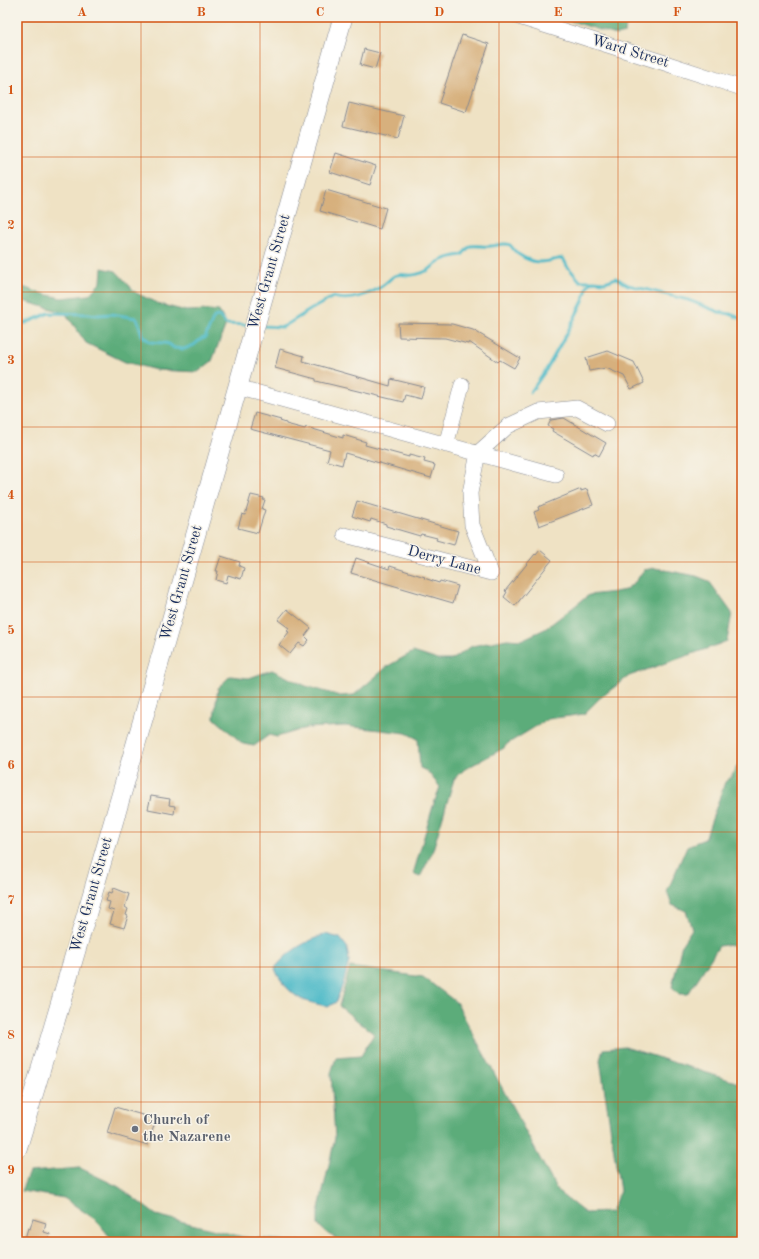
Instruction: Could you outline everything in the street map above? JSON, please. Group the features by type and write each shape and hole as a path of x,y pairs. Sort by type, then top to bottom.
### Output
{"main road":[{"name":"West Grant Street","path":"17,1149 136,746 343,17"}],"street":[{"name":"Ward Street","path":"518,17 742,88"},
{"path":"446,445 462,385"},
{"path":"237,387 556,475"},
{"path":"478,453 508,426 538,412 577,408 607,424"},
{"name":"Derry Lane","path":"345,535 491,573 472,525 470,493 478,453"}],"green space":[{"path":"558,17 607,17 626,25 625,33 616,35"},
{"path":"102,268 116,271 136,293 159,304 186,311 219,311 226,324 212,361 198,372 156,370 125,362 86,343 66,314 23,301 17,301 17,285 61,298 89,295 101,282"},
{"path":"655,568 696,576 709,581 732,613 727,641 629,676 600,698 584,714 548,719 507,744 504,748 465,769 454,779 432,853 420,877 415,875 414,871 440,787 427,771 420,768 418,739 406,733 345,726 306,728 277,737 269,735 254,746 243,744 214,718 218,688 230,676 249,678 272,670 306,686 340,696 354,695 388,666 413,652 438,660 451,660 472,646 507,639 521,640 545,629 589,595 625,590 636,581 644,570"},
{"path":"742,758 742,947 725,945 719,946 688,994 679,994 672,987 682,944 692,929 686,911 672,905 667,892 687,846 705,839 725,782 731,777"},
{"path":"350,967 423,977 456,1002 558,1192 585,1213 611,1212 620,1191 600,1060 603,1049 625,1047 742,1084 742,1242 343,1242 328,1234 318,1225 318,1213 335,1138 331,1073 336,1058 361,1056 374,1034 339,1006"},
{"path":"80,1168 119,1187 156,1215 243,1237 305,1242 114,1242 96,1220 64,1198 21,1191 29,1172"}],"water":[{"path":"325,934 340,938 347,947 349,961 343,984 336,1002 328,1007 307,1002 297,997 282,981 275,968 292,951 310,940"}],"building":[{"path":"462,35 489,44 466,112 439,103"},
{"path":"364,49 380,53 375,69 360,65"},
{"path":"349,103 404,116 398,139 343,126"},
{"path":"336,153 376,166 370,185 330,172"},
{"path":"326,190 386,208 380,229 320,211"},
{"path":"398,323 452,324 473,330 520,358 514,368 500,360 498,362 469,342 468,344 445,338 399,337"},
{"path":"280,349 304,356 303,361 390,386 391,379 424,387 421,399 405,395 403,402 316,381 316,379 275,368"},
{"path":"608,351 634,362 644,383 631,389 624,376 606,368 589,371 586,358"},
{"path":"255,413 281,420 280,421 286,424 305,429 306,427 343,438 343,435 366,442 365,445 409,457 409,455 425,459 424,462 435,465 431,478 345,453 342,465 327,461 330,450 250,429"},
{"path":"564,418 606,443 599,456 594,453 593,455 552,431 553,429 548,426 551,420"},
{"path":"581,489 581,491 587,489 593,505 539,526 534,512 539,510 538,507"},
{"path":"251,495 264,498 263,500 265,500 262,509 265,510 258,533 238,528 242,514 245,515"},
{"path":"357,501 458,531 454,545 436,540 437,538 421,534 420,536 386,526 386,524 371,519 370,522 352,516"},
{"path":"540,550 552,560 515,606 504,597 507,592 505,591 535,554 536,555"},
{"path":"221,556 240,562 239,566 244,568 241,579 228,575 226,583 216,580 218,571 216,571"},
{"path":"356,558 389,569 390,566 439,583 440,581 458,586 453,603 351,573"},
{"path":"287,609 311,628 305,636 309,640 304,646 299,643 290,654 279,645 289,632 287,631 289,628 278,620"},
{"path":"151,796 170,799 169,805 175,806 174,814 148,809"},
{"path":"114,888 129,894 125,907 128,909 126,915 128,916 124,928 110,924 114,911 108,909 110,902 106,901 109,892 112,893"},
{"path":"115,1107 156,1119 148,1145 107,1133"},
{"path":"33,1219 46,1223 44,1232 50,1234 48,1242 24,1242 28,1228 30,1229"}],"waterway":[{"path":"262,326 283,327 333,297 346,299 365,295 382,286 394,276 400,274 415,275 428,270 437,263 450,257 462,255 470,246 493,246 508,244 518,254 535,262 545,262 563,258 567,266 580,281 594,281"},
{"path":"530,393 546,370 568,331 583,301 588,285 594,281 605,282 616,278 628,285 688,300 742,319"},
{"path":"17,322 26,323 49,313 98,315 112,314 136,318 142,335 150,342 169,344 174,348 184,349 205,338 214,317 219,316 226,324 249,325"}],"place":[{"name":"Church of the Nazarene","path":"135,1129"}]}
